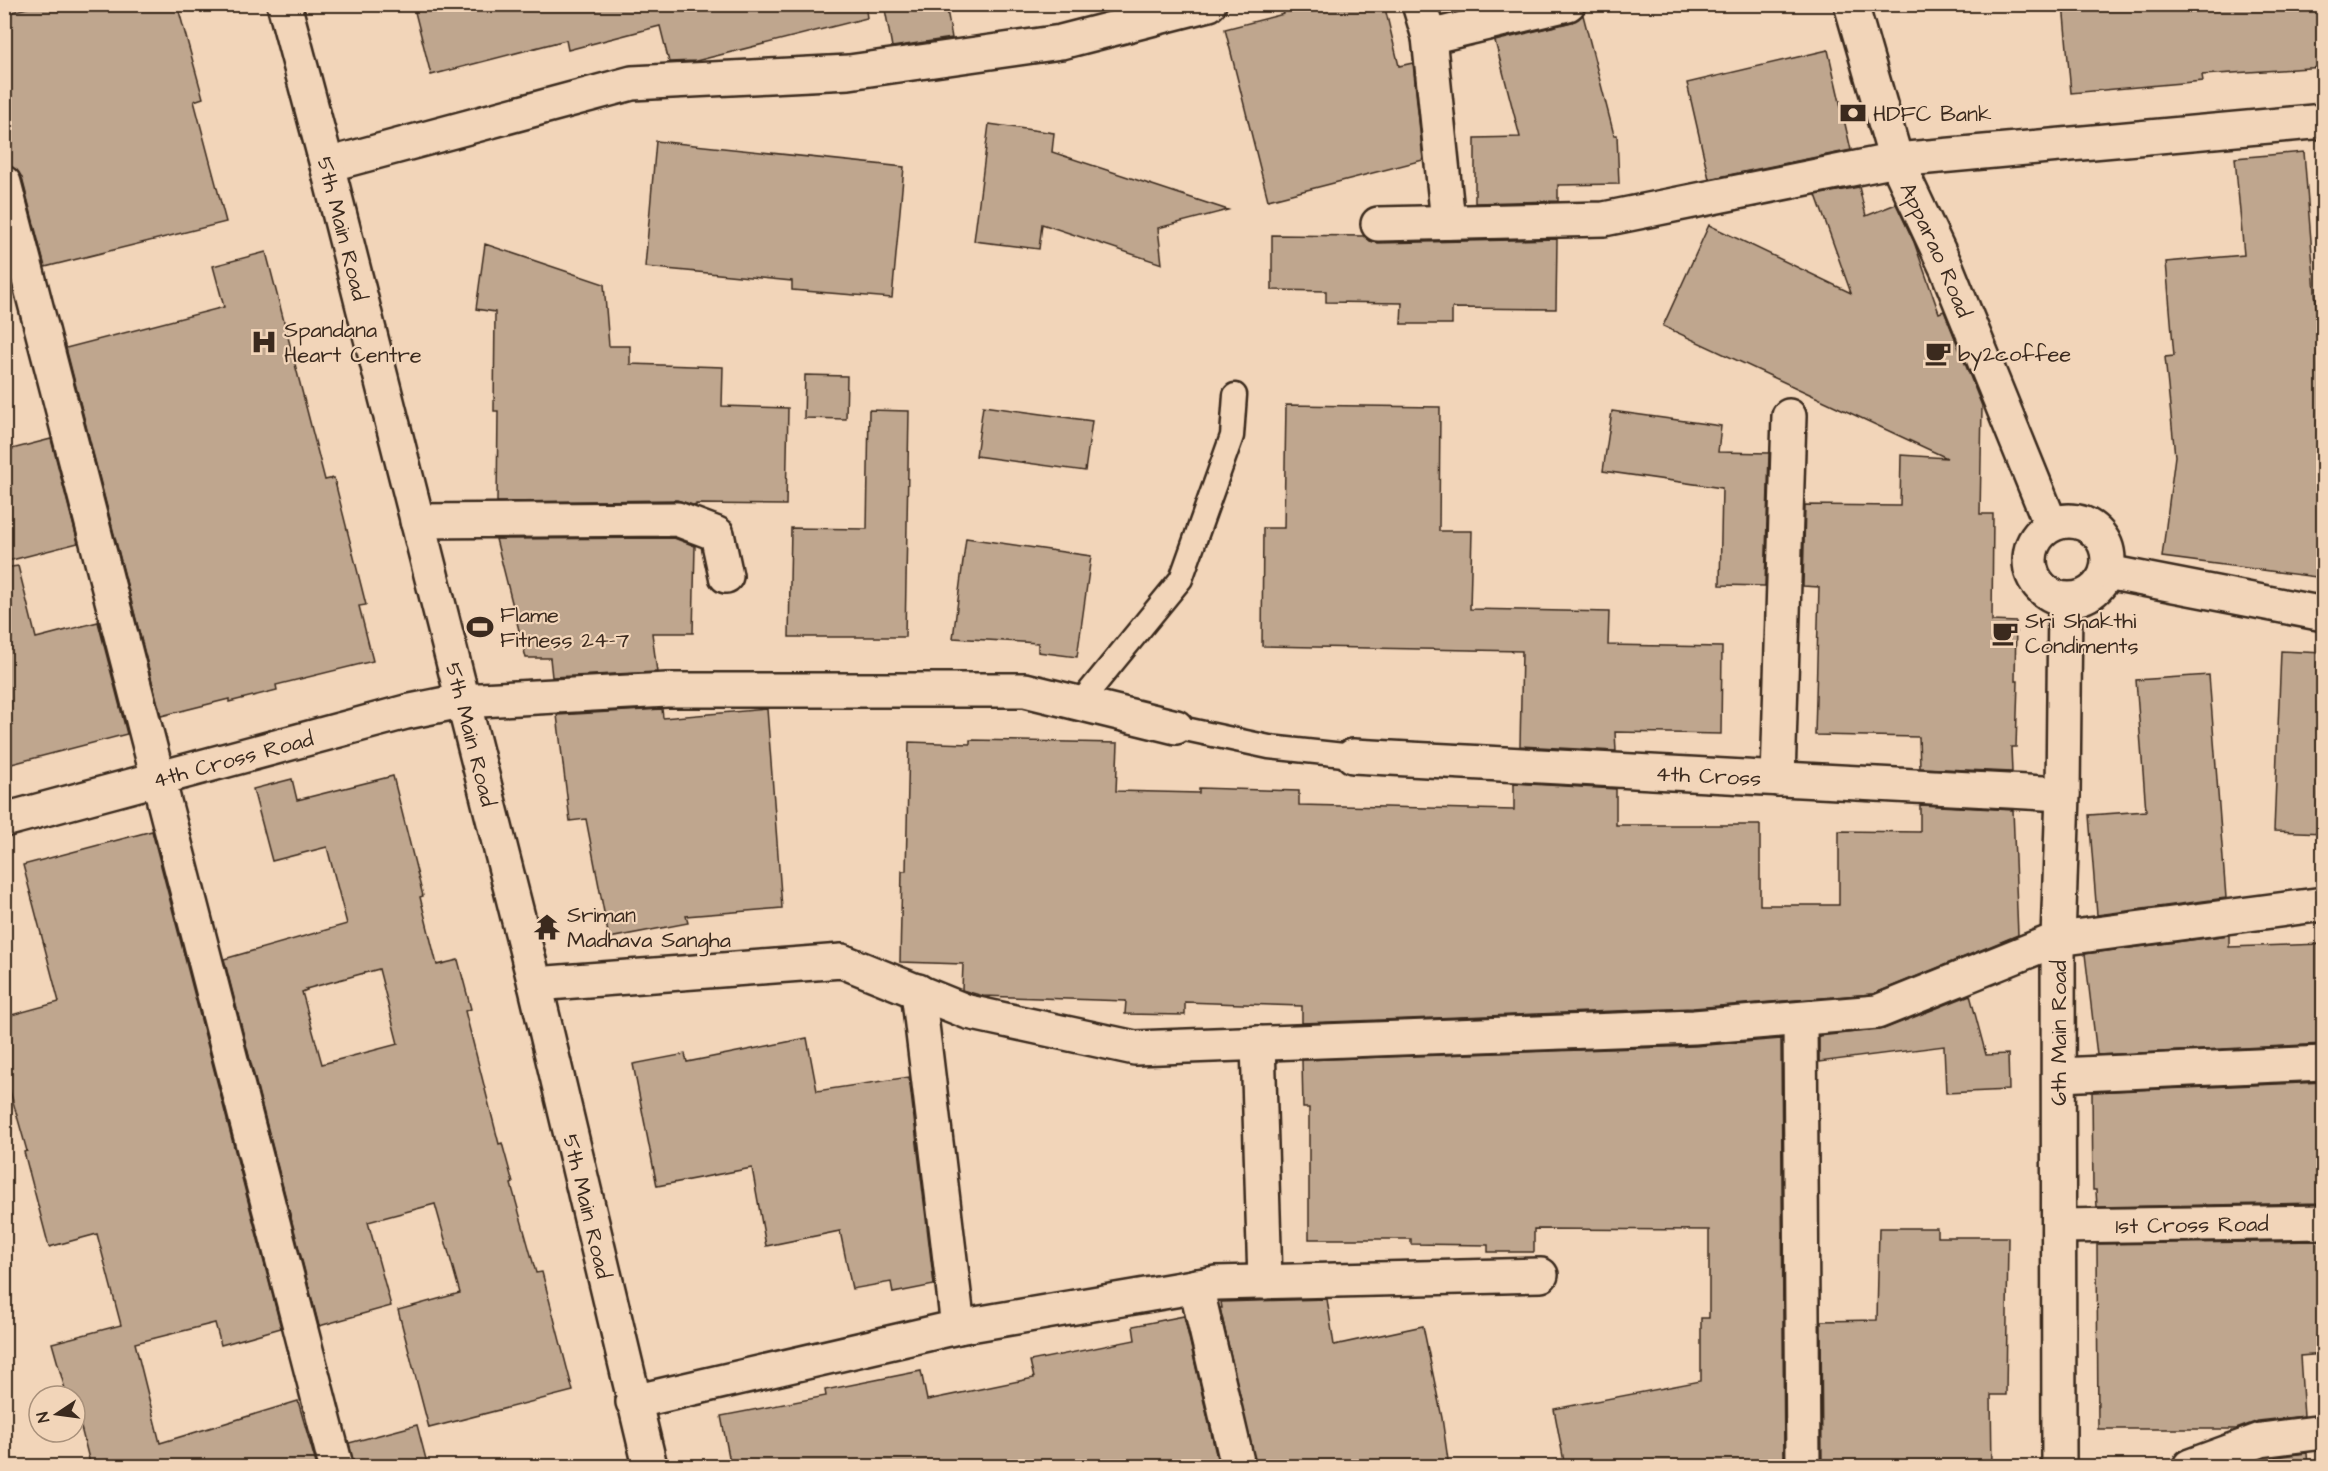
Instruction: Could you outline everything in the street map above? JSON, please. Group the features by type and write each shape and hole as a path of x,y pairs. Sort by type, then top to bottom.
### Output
{"street":[{"name":"5th Main Road","path":"284,4 535,984 650,1467"},
{"path":"327,165 632,83 849,72 1061,42 1209,4"},
{"path":"1419,4 1429,37 1448,222"},
{"path":"1429,37 1568,4"},
{"name":"Apparao Road","path":"1851,4 1896,160 1947,269 2051,525"},
{"path":"1378,224 1604,219 1896,160 2324,121"},
{"path":"4,183 336,1467"},
{"path":"1778,778 1789,416"},
{"path":"417,521 677,519 717,534 726,576"},
{"path":"2063,521 2076,521 2088,525 2098,533 2105,544 2108,558 2107,572 2101,584 2091,594 2079,599 2065,600 2052,597 2042,590 2034,579 2029,554 2040,532 2051,525 2063,521"},
{"path":"2107,572 2324,614"},
{"name":"6th Main Road","path":"2059,1467 2058,939 2063,794 2065,600"},
{"name":"4th Cross Road","path":"4,820 406,712 461,701 667,690 1025,690 1176,727"},
{"name":"4th Cross","path":"1353,756 2063,794"},
{"path":"535,984 842,961 968,1012 1135,1048 1694,1027 1877,1012 2058,939 2324,904"},
{"path":"918,991 958,1327"},
{"path":"1800,1019 1803,1467"},
{"path":"1258,1043 1265,1282"},
{"path":"2059,1075 2324,1063"},
{"name":"1st Cross Road","path":"2060,1226 2324,1222"},
{"path":"633,1402 958,1327 1216,1283 1541,1275"},
{"path":"1196,1286 1238,1467"},
{"path":"2190,1467 2262,1453 2324,1432"}],"lane":[{"path":"1080,704 1181,579 1232,435 1235,395"},
{"path":"1176,727 1269,747 1353,756"}],"building":[{"path":"42,4 177,4 203,98 194,101 226,222 45,267 22,178 17,170 4,165 4,14"},
{"path":"413,4 865,4 867,18 696,61 669,62 660,26 568,50 566,40 431,75"},
{"path":"884,4 946,4 952,38 892,47"},
{"path":"1282,4 1384,4 1399,66 1413,63 1423,160 1268,200 1225,29 1284,14"},
{"path":"2063,4 2324,4 2324,67 2202,75 2203,81 2071,93"},
{"path":"1583,15 1614,135 1617,135 1619,184 1558,185 1558,201 1475,203 1475,138 1520,137 1495,41 1572,22"},
{"path":"1828,50 1851,150 1709,179 1687,83"},
{"path":"989,124 1054,133 1052,152 1228,210 1158,228 1162,264 1042,224 1039,249 974,241"},
{"path":"656,141 904,167 892,298 792,290 792,281 645,267"},
{"path":"2304,152 2324,405 2324,578 2162,557 2175,456 2165,357 2174,356 2166,262 2244,255 2235,158"},
{"path":"1859,187 1866,216 1896,204 1914,242 1939,313 1944,311 1982,406 1980,514 1993,514 1992,621 2016,622 2015,681 2018,681 2016,747 2011,747 2012,772 1920,768 1919,737 1815,735 1819,587 1803,586 1805,505 1900,506 1901,455 1947,458 1663,326 1709,225 1851,293 1816,195"},
{"path":"1272,235 1365,236 1370,241 1378,243 1557,239 1556,309 1452,308 1452,324 1401,324 1402,303 1326,302 1326,291 1272,290"},
{"path":"485,244 604,284 609,346 630,346 630,364 723,367 722,406 788,408 786,505 696,504 696,506 677,500 497,502 498,411 494,411 495,312 476,309"},
{"path":"266,252 325,480 334,478 366,605 359,606 373,661 276,685 277,690 161,716 66,348 224,307 213,266"},
{"path":"805,375 847,376 846,419 804,418"},
{"path":"1286,405 1440,407 1439,531 1472,531 1470,609 1609,612 1608,645 1722,647 1721,734 1615,732 1616,751 1520,746 1522,651 1262,646 1263,528 1284,528"},
{"path":"983,406 1092,421 1085,471 976,456"},
{"path":"869,410 909,411 905,637 789,637 791,528 867,529"},
{"path":"1612,411 1721,426 1718,452 1769,453 1765,586 1720,585 1722,488 1603,471"},
{"path":"51,439 78,543 4,562 4,451"},
{"path":"674,538 695,546 693,633 652,633 657,672 552,677 550,658 526,658 496,539"},
{"path":"966,538 1091,556 1077,657 1038,652 1038,643 953,638"},
{"path":"18,566 36,638 98,622 127,734 4,766 4,568"},
{"path":"2281,651 2324,653 2324,833 2274,831"},
{"path":"2209,675 2226,898 2097,915 2089,815 2146,811 2136,680"},
{"path":"662,709 663,718 767,709 782,908 686,916 688,923 609,938 586,819 570,821 557,715"},
{"path":"970,740 1118,743 1116,791 1199,793 1199,788 1299,791 1299,805 1514,810 1514,783 1616,789 1616,825 1760,825 1760,905 1839,905 1839,831 1920,832 1920,805 2013,810 2018,935 1873,994 1693,1008 1302,1023 1302,1006 1185,1002 1185,1015 1125,1014 1126,1001 983,996 962,990 963,964 900,962 902,871 906,871 909,742 970,744"},
{"path":"393,776 423,896 420,897 437,965 458,960 471,1009 465,1011 499,1144 502,1143 536,1273 542,1272 573,1391 429,1428 398,1310 460,1293 435,1204 368,1222 391,1306 319,1326 224,959 347,924 327,847 272,861 253,789 292,779 297,800","holes":["379,969 398,1044 322,1064 302,992"]},
{"path":"152,831 281,1328 221,1345 215,1323 135,1343 160,1443 298,1401 317,1467 91,1467 85,1444 87,1444 87,1384 64,1384 52,1343 121,1325 97,1234 49,1247 24,1152 27,1151 4,1070 4,1017 59,1002 23,865"},
{"path":"2229,935 2229,947 2322,944 2324,1044 2097,1055 2085,954"},
{"path":"1970,995 1986,1055 2008,1054 2009,1090 1946,1093 1944,1046 1819,1062 1819,1036 1884,1029"},
{"path":"807,1038 817,1091 909,1077 934,1285 893,1293 891,1282 852,1289 840,1231 766,1246 752,1168 657,1186 633,1064 685,1054 687,1062"},
{"path":"1781,1039 1784,1467 1565,1467 1554,1409 1701,1381 1701,1318 1709,1318 1709,1230 1534,1229 1534,1252 1488,1252 1488,1245 1411,1244 1411,1239 1309,1239 1309,1108 1303,1108 1302,1060 1695,1046"},
{"path":"2324,1082 2324,1203 2097,1207 2096,1190 2093,1190 2092,1092"},
{"path":"1879,1228 1937,1228 1937,1237 2008,1237 2006,1395 1991,1395 1992,1467 1822,1467 1821,1321 1877,1320"},
{"path":"2324,1241 2324,1354 2300,1356 2304,1416 2258,1421 2236,1429 2098,1429 2097,1244"},
{"path":"1327,1299 1334,1345 1423,1326 1442,1418 1449,1467 1256,1467 1220,1308 1222,1308 1221,1302"},
{"path":"1184,1316 1219,1467 731,1467 721,1416 826,1396 825,1390 921,1371 927,1400 1034,1378 1030,1361 1135,1340 1133,1326"},
{"path":"417,1425 428,1467 354,1467 349,1443"},
{"path":"2307,1453 2308,1467 2278,1467 2276,1457"}],"place":[{"name":"HDFC Bank","path":"1853,113"},
{"name":"Spandana Heart Centre","path":"264,342"},
{"name":"by2coffee","path":"1938,353"},
{"name":"Flame Fitness 24-7","path":"480,627"},
{"name":"Sri Shakthi Condiments","path":"2005,633"},
{"name":"Sriman Madhava Sangha","path":"547,927"}]}
